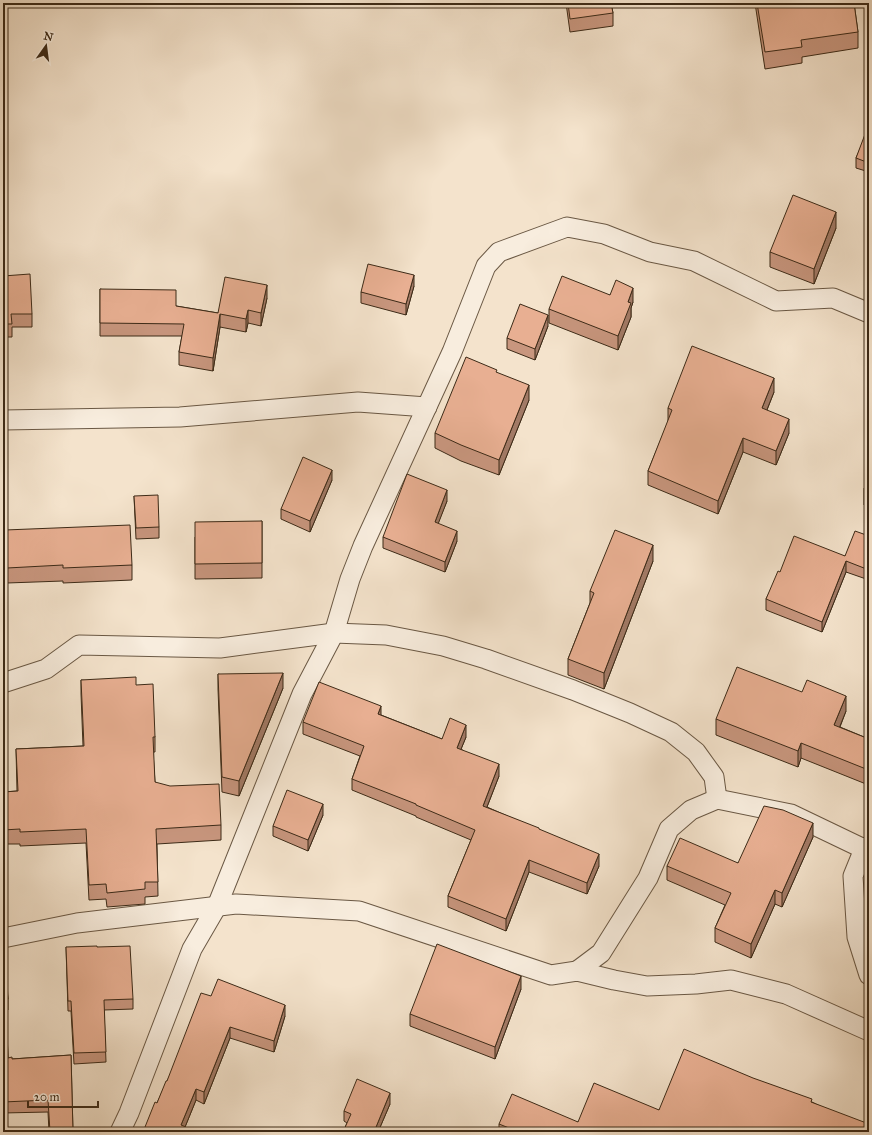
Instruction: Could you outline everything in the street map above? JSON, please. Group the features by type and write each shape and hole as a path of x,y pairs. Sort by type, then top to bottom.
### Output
{"street":[{"path":"120,1132 132,1106 192,949 217,906 302,694 334,633 350,579 363,546 452,352 486,266 498,252 567,227 604,234 650,252 694,261 776,301 833,298 869,313"},
{"path":"3,420 180,417 358,402 427,407"},
{"path":"3,681 6,682 46,669 79,645 220,648 334,633 386,635 442,646 493,662 572,690 630,713 671,732 696,752 714,777 717,799"},
{"path":"577,971 601,953 648,878 669,829 691,810 717,799 791,814 867,848 853,876 857,937 869,975"},
{"path":"3,938 77,923 236,904 359,911 551,975 577,971 647,986 696,984 731,980 786,994 869,1031"}],"building":[{"path":"568,3 611,3 613,13 570,19"},
{"path":"757,3 854,3 858,32 801,40 802,47 765,52"},
{"path":"867,129 869,129 869,163 856,158"},
{"path":"793,195 836,212 814,269 770,252"},
{"path":"368,264 414,275 406,304 361,292"},
{"path":"30,274 32,314 11,314 12,324 3,324 3,276"},
{"path":"562,276 610,295 616,280 633,288 628,302 631,303 618,336 549,309"},
{"path":"225,277 267,285 261,313 248,310 246,319 220,314 213,358 179,352 184,324 100,323 100,289 176,290 176,306 218,313"},
{"path":"520,304 548,315 535,349 507,338"},
{"path":"692,346 774,378 762,408 789,419 776,451 743,438 718,501 648,471 672,410 668,408"},
{"path":"466,357 497,370 496,372 529,385 499,460 435,433"},
{"path":"303,457 332,470 310,521 281,509"},
{"path":"407,474 447,490 435,522 457,531 445,562 383,537"},
{"path":"869,478 869,491 864,489"},
{"path":"158,495 159,527 136,528 134,496"},
{"path":"262,521 262,563 195,564 195,522"},
{"path":"130,525 132,565 63,568 63,565 7,568 5,530"},
{"path":"615,530 653,545 604,673 568,659 594,593 590,591"},
{"path":"855,531 869,536 869,570 846,561 822,622 766,599 778,571 780,572 794,536 845,556"},
{"path":"737,667 802,692 807,680 846,696 834,725 869,739 869,762 866,769 801,743 798,751 716,719"},
{"path":"283,673 239,781 222,777 218,674"},
{"path":"136,677 136,685 153,684 155,782 170,786 219,784 221,825 156,829 158,882 145,882 145,889 107,893 106,884 89,885 86,829 20,832 20,829 3,830 3,792 18,791 16,749 84,746 81,680"},
{"path":"319,682 381,706 378,714 442,739 450,718 466,725 457,748 499,764 483,806 599,854 587,883 529,860 506,919 448,896 475,830 416,804 352,779 364,746 303,722"},
{"path":"287,790 323,804 308,840 273,826"},
{"path":"764,806 783,810 813,823 782,893 775,890 751,944 715,928 731,893 667,866 680,838 738,863"},
{"path":"437,944 521,976 495,1047 410,1014"},
{"path":"130,946 133,999 104,1000 106,1052 74,1053 71,1001 68,1001 66,947"},
{"path":"3,951 5,951 8,999 6,999 8,1058 71,1055 73,1132 50,1132 48,1100 3,1102"},
{"path":"218,979 285,1005 274,1041 230,1027 204,1092 196,1089 181,1125 186,1127 184,1132 143,1132 155,1102 157,1103 167,1081 201,993 211,996"},
{"path":"684,1049 753,1078 812,1099 811,1102 869,1124 869,1132 519,1132 499,1124 512,1094 578,1122 594,1083 659,1110"},
{"path":"357,1079 390,1093 374,1132 343,1132 351,1114 344,1111"}]}
